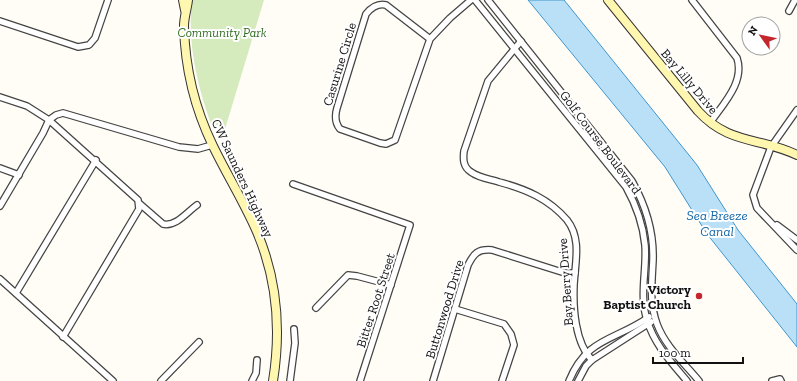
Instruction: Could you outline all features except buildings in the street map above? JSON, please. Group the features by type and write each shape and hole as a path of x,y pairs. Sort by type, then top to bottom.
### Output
{"main road":[{"name":"CW Saunders Highway","path":"182,0 185,10"},
{"name":"CW Saunders Highway","path":"188,0 185,10 184,33 191,84 201,118 212,144 238,191 257,233 266,261 276,311 277,345 273,381"},
{"name":"Bay Lilly Drive","path":"608,0 698,111 710,123 738,138 797,155"}],"street":[{"path":"0,21 78,47 89,45 95,38 108,0"},
{"name":"Casurine Circle","path":"430,39 386,5 378,5 370,9 366,14 337,108 336,119 337,125 340,129 380,143 386,144 395,140 430,39 450,18 471,0"},
{"name":"Golf Course Boulevard","path":"475,0 626,187 634,201 641,221 645,245 643,297 647,322 664,353 687,381"},
{"name":"Golf Course Boulevard","path":"488,0 632,181 647,213 652,236 653,259 651,287 655,316 666,341 699,381"},
{"path":"692,0 738,58 741,68 738,81 710,123"},
{"path":"789,11 795,0"},
{"name":"Bay Berry Drive","path":"521,41 488,81 464,151 463,159 467,168 476,176 520,188 549,203 558,210 570,225 575,237 577,257 575,273 576,319 582,344 586,353 592,360"},
{"path":"0,97 27,106 49,120 96,160 138,200 140,204 163,224 172,224 197,205"},
{"path":"797,110 771,147 753,195 758,208 797,250"},
{"path":"0,206 49,120 56,115 63,113 179,147 198,149 212,144"},
{"path":"16,293 96,160"},
{"path":"0,168 19,175"},
{"path":"626,187 632,181"},
{"name":"Bitter Root Street","path":"294,184 410,225 360,381"},
{"path":"63,337 139,209 140,204"},
{"path":"767,218 797,240"},
{"name":"Buttonwood Drive","path":"433,381 468,265 474,254 483,249 492,250 565,273 575,273"},
{"path":"316,308 348,275 391,285"},
{"path":"0,279 113,381"},
{"path":"455,309 504,324 511,334 514,345 502,381"},
{"path":"578,381 586,366 592,360 655,316"},
{"path":"569,381 578,362 595,345 647,322"},
{"path":"290,381 295,342 294,329"},
{"path":"161,381 199,342"},
{"path":"252,381 256,373 257,360"},
{"path":"772,381 780,379 782,381"}],"green space":[{"name":"Community Park","path":"192,0 264,0 225,129 211,124 201,94 192,47"}],"water":[{"name":"Sea Breeze Canal","path":"528,0 564,0 697,165 738,230 797,304 797,347 707,234 665,167"}],"place":[{"name":"Victory Baptist Church","path":"699,296"}]}
